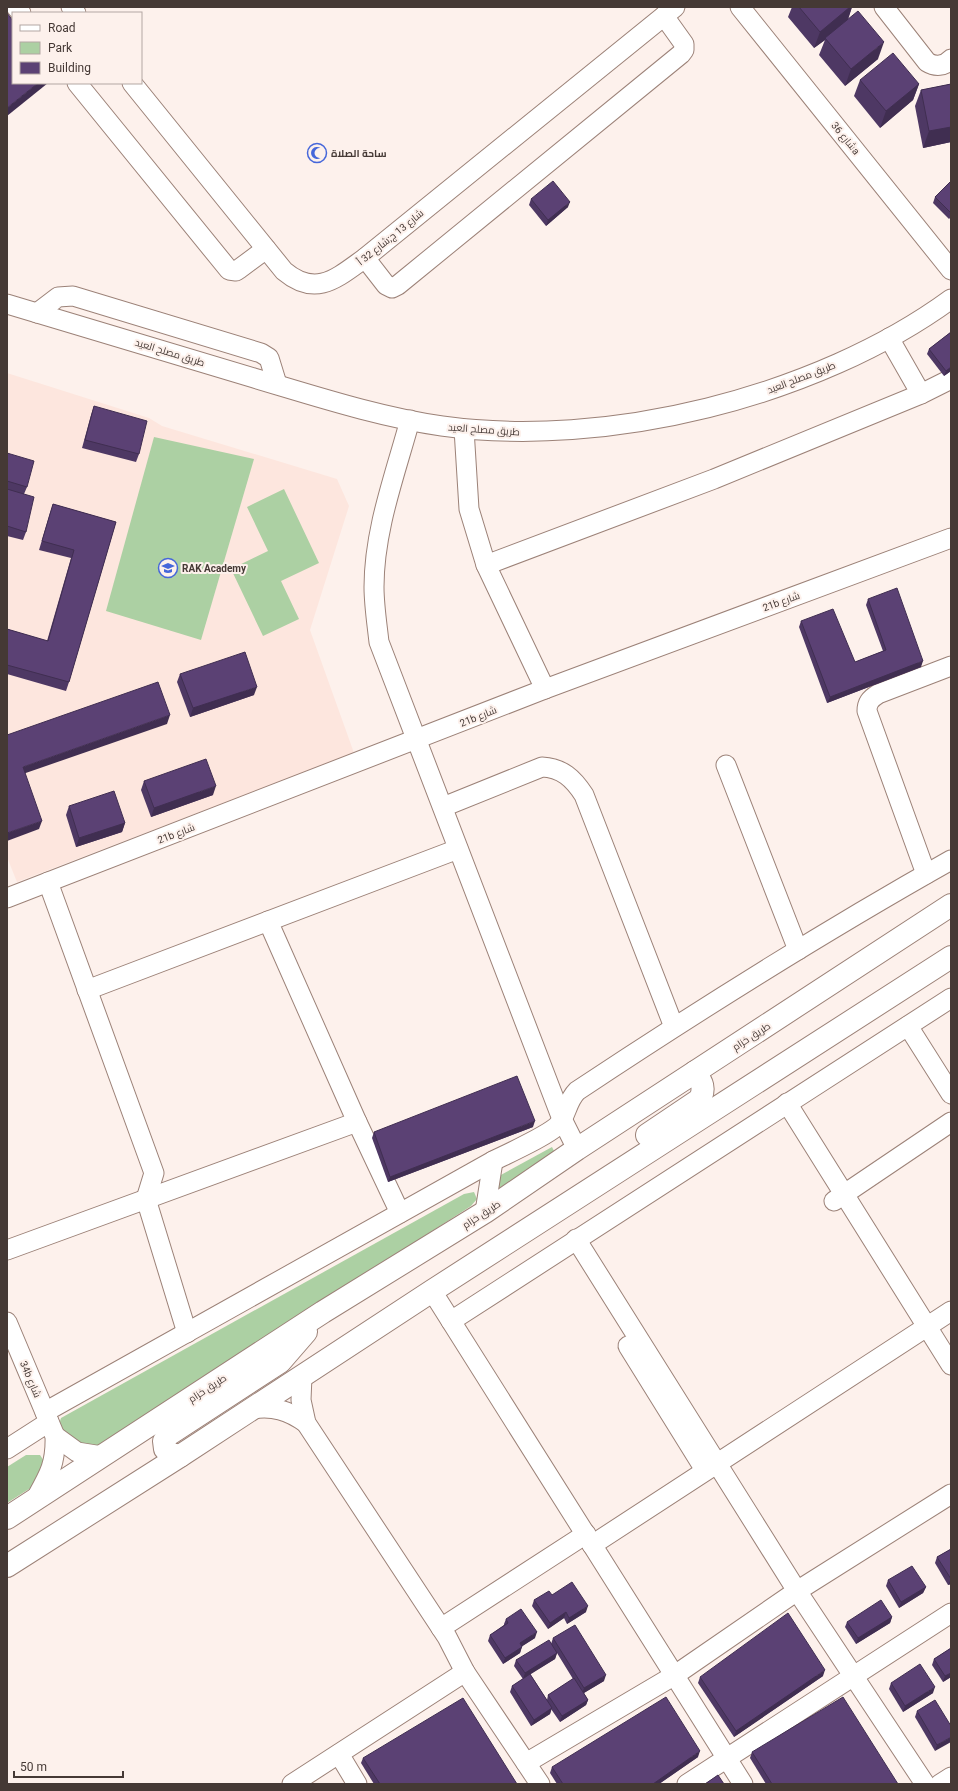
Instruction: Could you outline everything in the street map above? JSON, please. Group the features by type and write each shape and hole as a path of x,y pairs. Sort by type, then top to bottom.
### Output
{"main road":[{"name":"طريق خزام","path":"7,1518 323,1312 485,1212 577,1149 951,905"},
{"path":"7,1566 180,1456 432,1290 951,957"},
{"path":"616,1172 628,1150 640,1140 699,1100 703,1093 702,1085 695,1072"},
{"path":"180,1456 171,1454 165,1449 164,1441 168,1436 280,1362 323,1312"}],"street":[{"name":"شارع 36a","path":"740,7 951,270"},
{"path":"884,7 926,62 931,65 940,66 951,59"},
{"path":"365,258 389,287 395,287 410,275 681,54 684,50 684,44 669,12"},
{"name":"شارع 13 ج;شارع 32 أ","path":"133,84 284,271 294,279 306,284 319,284 331,281 365,258 669,12"},
{"path":"78,84 229,270 236,271 266,249"},
{"path":"37,313 58,297 73,296 262,353 269,358 277,384"},
{"name":"طريق مصلح العيد","path":"7,304 277,384 410,420 464,429 519,432 584,429 691,412 748,397 802,378 855,355 889,338 951,299"},
{"path":"889,338 921,394"},
{"path":"486,564 714,479 921,394 951,379"},
{"path":"410,420 383,515 376,553 374,588 379,642 562,1119 577,1149"},
{"path":"464,429 469,509 486,564 545,689"},
{"name":"21b شارع","path":"7,898 545,689 951,538"},
{"path":"926,874 867,711 867,704 878,694 951,666"},
{"path":"726,765 798,950"},
{"path":"442,807 542,767 553,768 566,774 578,785 584,795 674,1027"},
{"path":"87,990 458,849"},
{"path":"7,1449 50,1423 187,1333 493,1161 554,1129 562,1119 568,1103 576,1091 674,1027 798,950 951,860"},
{"path":"48,882 154,1173 146,1199 187,1333"},
{"path":"268,921 357,1122 400,1213"},
{"path":"451,1321 951,998"},
{"path":"908,1026 951,1094"},
{"path":"782,1107 922,1329 951,1365"},
{"path":"7,1250 357,1122"},
{"path":"839,1197 951,1122"},
{"path":"485,1212 493,1161"},
{"path":"571,1243 711,1467 797,1591 925,1784"},
{"path":"432,1290 744,1784"},
{"path":"441,1628 711,1467 951,1311"},
{"name":"34b شارع","path":"7,1322 50,1423 56,1453 52,1469 35,1500"},
{"path":"302,1376 301,1400 306,1423"},
{"path":"252,1409 266,1407 280,1409 294,1414 306,1423 441,1628 465,1672 540,1784"},
{"path":"50,1423 77,1452 102,1456"},
{"path":"526,1763 675,1675 797,1591 951,1494"},
{"path":"687,1784 951,1613"},
{"path":"292,1784 465,1672"},
{"path":"339,1754 357,1784"},
{"path":"940,1784 951,1777"}],"shaded area":[{"name":"RAK Academy","path":"7,373 149,418 162,426 337,479 349,506 310,630 354,753 17,882 7,857"}],"green space":[{"path":"154,437 254,459 201,640 106,611"},
{"path":"284,489 319,563 281,581 299,619 263,636 231,569 268,551 247,507"},
{"path":"552,1147 555,1153 494,1192 499,1176"},
{"path":"474,1192 477,1199 471,1206 82,1457 57,1430 61,1418 464,1194"},
{"path":"26,1455 40,1455 46,1464 40,1482 7,1503 7,1467"}],"building":[{"path":"799,7 850,7 820,32"},
{"path":"858,11 884,42 851,69 825,38"},
{"path":"7,13 12,20 12,84 37,84 7,108"},
{"path":"893,53 919,84 886,111 860,80"},
{"path":"951,84 951,127 929,131 921,90"},
{"path":"553,181 570,202 548,220 531,199"},
{"path":"951,181 951,213 935,197"},
{"path":"951,332 951,367 946,371 929,349"},
{"path":"94,406 147,421 139,454 85,440"},
{"path":"7,453 34,461 27,487 7,481"},
{"path":"7,489 34,497 26,532 7,526"},
{"path":"53,504 116,522 69,682 7,665 7,629 48,641 74,550 42,541"},
{"path":"897,588 923,661 830,697 801,621 833,609 855,662 886,650 868,599"},
{"path":"245,652 257,687 193,708 180,674"},
{"path":"158,682 170,715 23,767 42,821 7,833 7,735"},
{"path":"206,759 216,786 154,808 144,781"},
{"path":"114,791 125,823 79,838 69,806"},
{"path":"517,1076 535,1121 390,1177 374,1132"},
{"path":"951,1549 951,1579 937,1557"},
{"path":"912,1566 926,1587 901,1602 888,1580"},
{"path":"572,1582 588,1606 569,1618 566,1612 550,1623 534,1600 549,1591 552,1595"},
{"path":"881,1600 892,1617 858,1638 847,1622"},
{"path":"521,1609 537,1632 520,1643 522,1647 505,1658 490,1635 508,1623 506,1619"},
{"path":"788,1613 825,1670 736,1731 700,1677"},
{"path":"575,1625 606,1675 584,1688 553,1638"},
{"path":"549,1640 557,1653 525,1673 516,1660"},
{"path":"951,1648 951,1673 945,1676 934,1659"},
{"path":"920,1664 935,1687 905,1706 891,1683"},
{"path":"530,1674 552,1708 534,1720 512,1686"},
{"path":"574,1678 588,1700 562,1716 548,1695"},
{"path":"666,1697 700,1751 653,1784 563,1784 552,1767"},
{"path":"843,1697 898,1784 772,1784 752,1752"},
{"path":"463,1698 517,1784 380,1784 363,1758"},
{"path":"935,1700 951,1726 951,1737 937,1745 917,1711"},
{"path":"718,1775 724,1784 705,1784"}],"place":[{"name":"ساحة الصلاة","path":"317,153"},
{"name":"RAK Academy","path":"168,568"}]}
